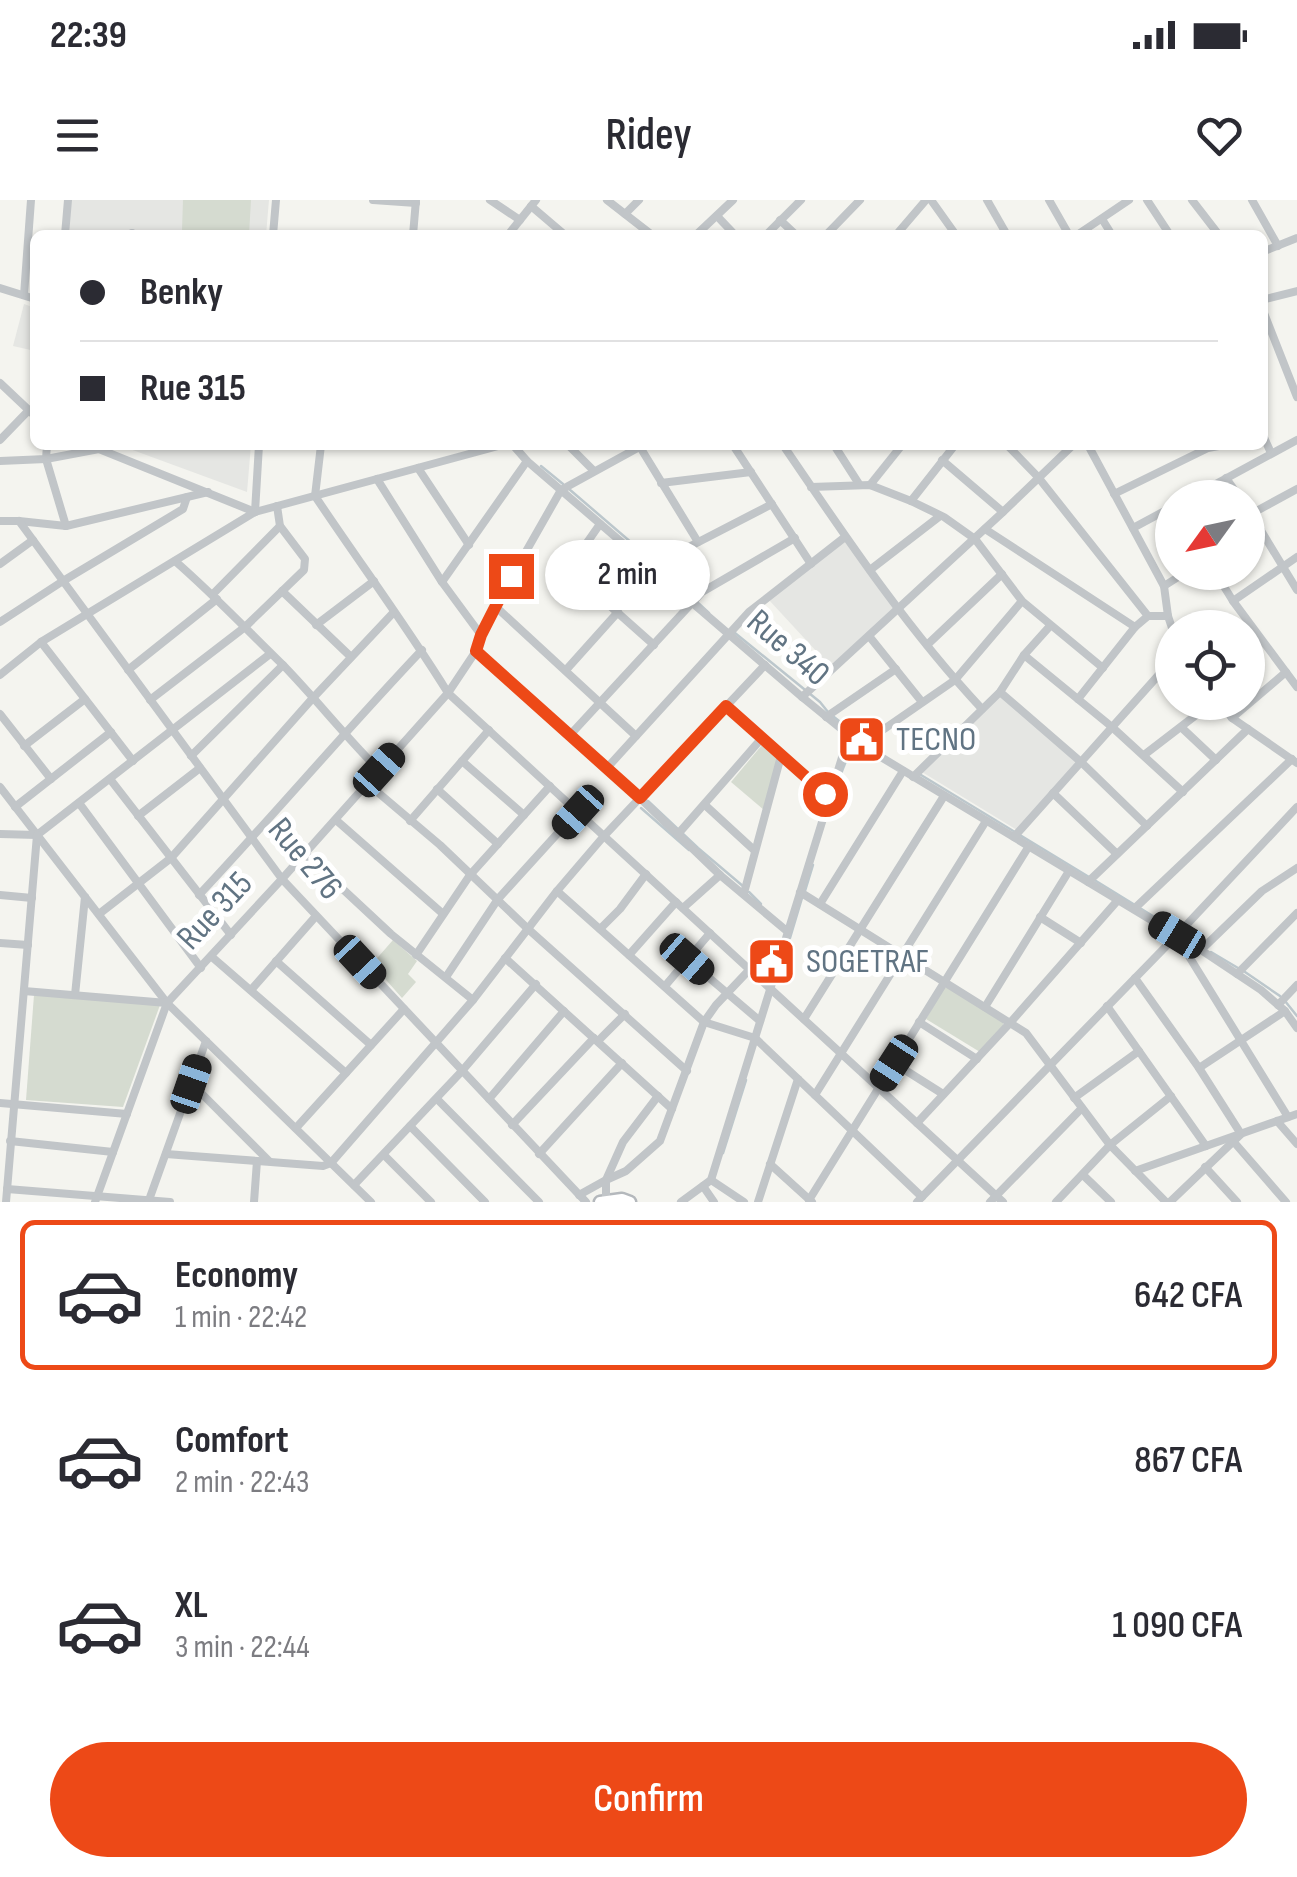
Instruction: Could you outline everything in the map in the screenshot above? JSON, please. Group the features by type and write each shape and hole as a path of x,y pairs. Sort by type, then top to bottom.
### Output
{"main road":[{"path":"603,1201 630,1202"}],"street":[{"path":"24,295 31,200"},
{"path":"65,230 68,200"},
{"path":"273,230 276,200"},
{"path":"373,200 416,202 414,230"},
{"path":"490,200 520,220"},
{"path":"607,200 646,230"},
{"path":"625,214 640,200"},
{"path":"702,230 733,200"},
{"path":"771,230 801,200"},
{"path":"831,230 860,200"},
{"path":"901,230 928,200 952,230"},
{"path":"988,200 1003,230"},
{"path":"1049,200 1066,230"},
{"path":"1084,230 1129,200"},
{"path":"1147,200 1167,230"},
{"path":"1192,200 1215,230"},
{"path":"1252,200 1278,246"},
{"path":"512,230 533,203 560,230"},
{"path":"717,216 730,230"},
{"path":"1102,218 1109,230"},
{"path":"780,220 791,230"},
{"path":"1268,250 1297,238"},
{"path":"0,288 30,297"},
{"path":"1268,302 1297,291"},
{"path":"1268,320 1297,396"},
{"path":"0,383 30,411"},
{"path":"0,440 30,415"},
{"path":"1222,480 1297,440"},
{"path":"1268,446 1271,452"},
{"path":"47,450 66,526"},
{"path":"0,461 46,459 94,450"},
{"path":"102,450 255,512"},
{"path":"255,512 259,450"},
{"path":"321,450 314,496 448,693 751,968 996,1200 1082,1108"},
{"path":"2,669 255,512 484,450"},
{"name":"Rue 340","path":"517,450 862,745 1201,950 1282,1008 1297,1028"},
{"path":"573,450 594,471"},
{"path":"560,490 633,450"},
{"path":"643,450 698,542"},
{"path":"736,450 811,564"},
{"path":"786,450 899,609 982,709"},
{"path":"837,450 859,484"},
{"path":"891,450 893,454"},
{"path":"870,485 897,450"},
{"path":"911,500 951,450"},
{"path":"1012,450 1038,477 1148,616"},
{"path":"802,697 1068,450"},
{"path":"1091,450 1155,569"},
{"path":"1114,494 1204,450"},
{"path":"942,460 1004,512"},
{"path":"442,582 527,461"},
{"path":"418,468 469,545"},
{"path":"661,483 751,472"},
{"path":"377,479 442,582 481,635"},
{"path":"812,487 870,485 940,516 974,538 1022,601 1103,668"},
{"name":"Rue 315","path":"96,1200 168,1003 448,693 476,651 495,606 560,490"},
{"path":"1265,505 1297,490"},
{"path":"0,521 66,526 208,492"},
{"path":"0,622 182,509 188,497"},
{"path":"650,567 772,504"},
{"path":"150,700 245,627 304,570 305,560 280,526 276,506"},
{"path":"870,570 940,516"},
{"path":"1133,528 1155,516"},
{"name":"Rue 276","path":"19,520 282,879 583,1198"},
{"path":"600,524 572,564 573,574 654,644"},
{"path":"128,670 215,597 280,526"},
{"path":"985,529 1135,627"},
{"path":"606,770 749,612 845,537"},
{"path":"1265,537 1297,590"},
{"path":"570,735 702,592 794,538"},
{"path":"0,564 33,540"},
{"path":"1233,601 1297,557"},
{"path":"176,561 283,665 379,770"},
{"path":"927,644 1002,574"},
{"path":"316,625 374,581"},
{"path":"1226,590 1297,687"},
{"path":"282,591 351,656"},
{"path":"862,745 955,680 1022,601"},
{"path":"495,606 636,736"},
{"path":"566,670 618,612"},
{"path":"98,914 171,858 393,613"},
{"path":"1078,699 1135,627 1148,616 1155,616"},
{"path":"912,776 1000,692 1024,654 1050,626"},
{"path":"869,636 922,702"},
{"path":"41,642 133,761"},
{"path":"199,894 422,650"},
{"path":"476,651 720,875 788,932"},
{"path":"0,834 38,836 270,654"},
{"path":"1024,654 1182,792"},
{"path":"191,756 283,665"},
{"path":"166,1154 323,1166 331,1162 473,1000 604,836 765,665"},
{"path":"826,717 896,669"},
{"path":"1265,690 1286,672"},
{"path":"1014,838 1155,679"},
{"path":"231,685 244,702"},
{"path":"1000,692 1147,826"},
{"path":"24,746 84,699"},
{"path":"726,706 830,798"},
{"path":"0,714 50,779"},
{"path":"1144,755 1193,720"},
{"path":"1134,909 1294,761 1235,720"},
{"path":"1182,728 1216,760"},
{"path":"1088,882 1248,729"},
{"path":"410,820 489,730"},
{"path":"15,807 110,732"},
{"path":"714,1202 708,1183 849,735"},
{"path":"678,834 762,738"},
{"path":"744,894 781,756"},
{"path":"462,761 524,815"},
{"path":"138,816 200,768"},
{"path":"820,904 903,771"},
{"path":"110,779 231,936"},
{"path":"368,784 687,1072"},
{"path":"416,955 470,875 550,786"},
{"path":"0,787 168,1003 371,1202"},
{"path":"437,789 498,844"},
{"path":"1054,793 1117,854"},
{"path":"804,1020 944,796"},
{"path":"79,803 201,968"},
{"path":"705,805 754,850"},
{"path":"557,891 704,1022 755,1038 919,1200 1049,1064 1180,938 1297,808"},
{"path":"446,977 498,898 578,812"},
{"path":"336,820 442,913"},
{"path":"815,1094 986,821"},
{"path":"6,1202 38,836"},
{"path":"770,1164 810,1201 1028,846"},
{"path":"304,853 416,955 473,1000"},
{"path":"1201,950 1262,892 1297,868"},
{"path":"984,1007 1069,870"},
{"path":"600,929 646,874"},
{"path":"629,955 679,905 720,875"},
{"path":"800,892 1026,1033 1110,1145 1168,1202 1241,1134"},
{"path":"0,895 32,898"},
{"path":"75,995 85,897"},
{"path":"916,1122 1118,900"},
{"path":"1237,974 1297,912"},
{"path":"251,990 316,916"},
{"path":"1040,918 1081,943"},
{"path":"664,986 710,933"},
{"path":"1136,1171 1292,1116 1240,1042 1180,938"},
{"path":"0,943 28,945"},
{"path":"212,956 346,1073"},
{"path":"506,958 672,1108"},
{"path":"687,959 760,1021"},
{"path":"276,961 372,1045"},
{"path":"583,1198 606,1180 626,1172 660,1140 704,1022 751,968"},
{"path":"1135,978 1241,1134"},
{"path":"354,1186 462,1071 536,984"},
{"path":"1199,1068 1282,1008 1297,985"},
{"path":"24,991 168,1003"},
{"path":"1107,1006 1206,1146"},
{"path":"296,1128 404,1009"},
{"path":"489,1099 564,1010"},
{"path":"512,1125 625,1014"},
{"path":"919,1022 977,1059"},
{"path":"149,1200 206,1041"},
{"path":"1074,1098 1138,1051"},
{"path":"539,1154 622,1063"},
{"path":"894,1063 943,1094"},
{"path":"758,1202 798,1079"},
{"path":"191,1084 270,1162"},
{"path":"603,1201 606,1180 623,1142 658,1096"},
{"path":"1057,1202 1110,1145 1171,1096"},
{"path":"436,1099 540,1202"},
{"path":"0,1103 127,1114"},
{"path":"1277,1121 1297,1144"},
{"path":"410,1126 485,1202"},
{"path":"0,1133 113,1152"},
{"path":"1233,1141 1286,1202"},
{"path":"384,1155 432,1202"},
{"path":"254,1202 258,1161"},
{"path":"1206,1167 1237,1202"},
{"path":"1083,1175 1111,1202"},
{"path":"681,1202 708,1183"},
{"path":"708,1183 744,1202"},
{"path":"7,1189 96,1200 170,1202"}],"shaded area":[{"path":"71,200 269,200 266,230 69,230"},
{"path":"183,200 251,200 249,230 182,230"},
{"path":"24,304 30,306 30,350 13,346"},
{"path":"133,450 251,450 247,492"},
{"path":"847,540 896,607 830,666 769,600"},
{"path":"1000,696 1077,762 1017,830 922,772"},
{"path":"762,745 778,760 764,810 731,782"},
{"path":"393,940 417,961 408,974 416,982 402,998 372,964"},
{"path":"949,987 1003,1021 1003,1027 980,1052 926,1019 944,988"},
{"path":"34,995 160,1005 123,1107 26,1100"}],"waterway":[{"path":"541,466 563,484"},
{"path":"569,489 654,562"},
{"path":"660,568 709,613"},
{"path":"735,633 828,712"},
{"path":"834,717 863,740"},
{"path":"870,744 883,754"},
{"path":"840,776 852,746"},
{"path":"921,775 1089,877"},
{"path":"648,801 744,887"},
{"path":"641,808 689,850"},
{"path":"805,891 813,865"},
{"path":"1096,881 1195,942"},
{"path":"749,892 761,904"},
{"path":"790,938 802,898"},
{"path":"778,977 787,946"},
{"path":"1211,952 1238,968"},
{"path":"1245,972 1280,996"},
{"path":"1285,1001 1297,1016"},
{"path":"723,1153 746,1080"}],"place":[{"name":"TECNO","path":"861,739"},
{"name":"SOGETRAF","path":"771,961"}],"route":[{"path":"511,576 476,651 640,798 726,706 825,794"}]}
